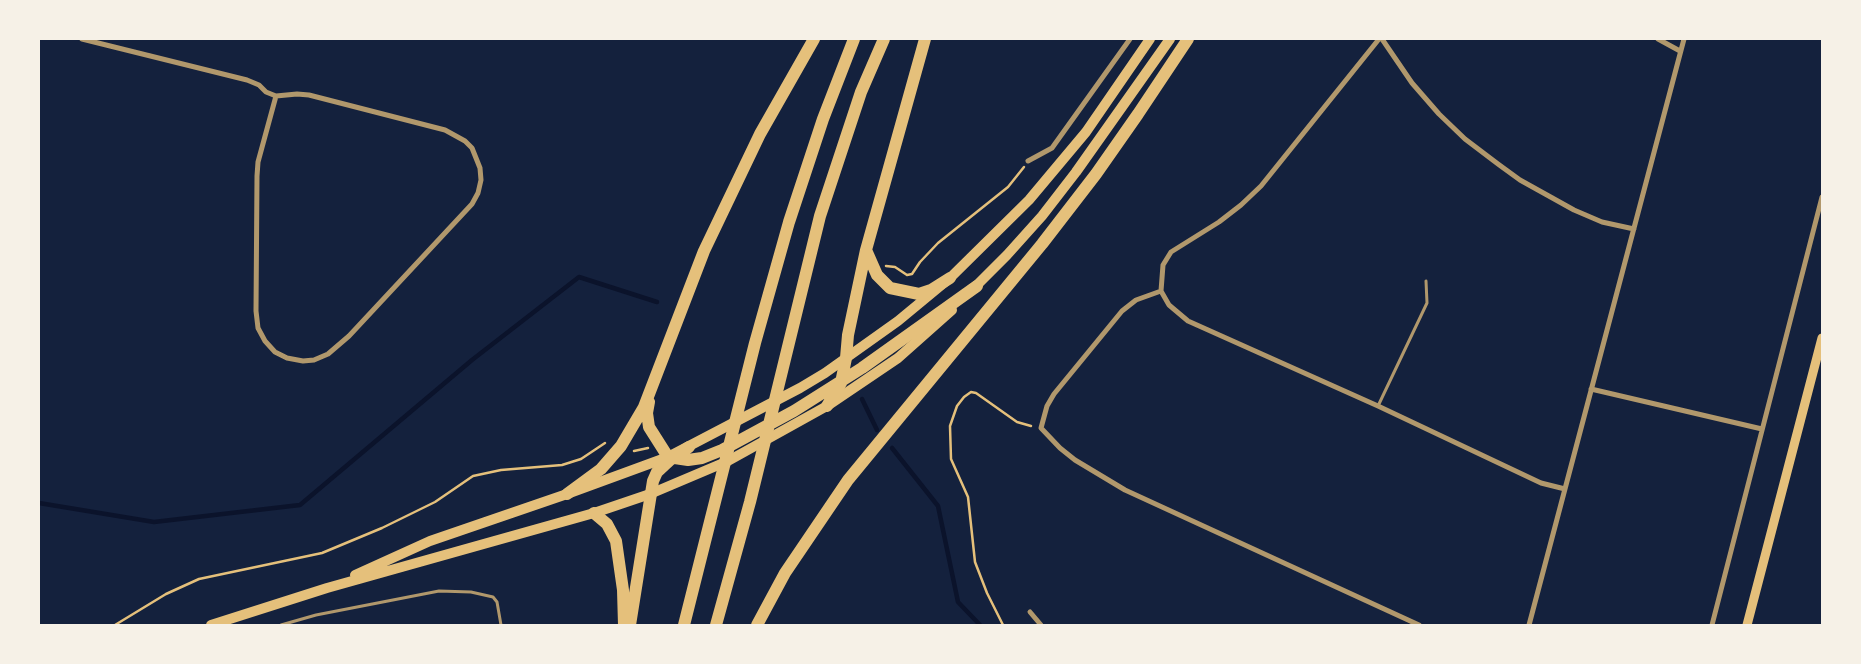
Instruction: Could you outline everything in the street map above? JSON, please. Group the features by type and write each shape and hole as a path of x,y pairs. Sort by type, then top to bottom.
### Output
{"highway":[{"path":"567,494 601,469 621,446 644,407 704,250 760,134 814,39"},
{"path":"684,625 755,343 789,222 822,119 854,39"},
{"path":"716,625 750,502 820,216 861,92 884,39"},
{"path":"827,406 841,381 848,335 866,250 925,39"},
{"path":"757,625 785,573 848,480 1042,244 1096,174 1188,39"},
{"path":"866,250 877,275 890,288 919,294 931,290 950,278"},
{"path":"669,458 688,460 702,458 722,450 794,411 841,381 977,286"},
{"path":"651,385 647,413 649,427 669,458"},
{"path":"630,625 653,481 657,472 669,458 689,447"},
{"path":"594,513 607,524 616,541 623,590 624,625"}],"main road":[{"path":"689,447 800,388 898,321 950,278 1030,200 1086,132 1150,39"},
{"path":"211,625 327,588 594,513 650,494 728,461 827,406 898,358 977,286 1042,216 1065,187 1116,118 1170,39"},
{"path":"1746,625 1822,338"},
{"path":"327,588 430,540 669,458"}],"street":[{"path":"82,39 247,80 276,96 309,95 445,130 466,141 472,148 480,168 481,180 478,193 463,215 349,336 328,354 314,360 295,360 275,352 265,341 258,328 256,311 257,169 276,96"},
{"path":"1028,161 1052,148 1130,39"},
{"path":"1565,489 1541,483 1378,406 1188,320 1170,305 1161,291 1163,265 1170,252 1219,222 1261,186 1380,39 1412,83 1439,114 1465,139 1498,164 1520,180 1574,210 1602,222 1634,229"},
{"path":"1658,39 1680,51"},
{"path":"1528,625 1684,39"},
{"path":"1712,625 1822,197"},
{"path":"1161,291 1136,300 1122,312 1054,394 1046,406 1041,428 1060,448 1075,460 1125,490 1419,625"},
{"path":"1592,390 1762,429"},
{"path":"1030,612 1042,625"}],"lane":[{"path":"1378,406 1426,303 1426,281"},
{"path":"281,625 316,615 439,590 471,592 493,597 497,602 501,625"}],"path":[{"path":"885,266 889,265 907,275 912,274 920,262 938,243 1008,187 1028,161"},
{"path":"1003,625 987,593 975,562 968,497 950,459 950,426 957,406 964,396 971,392 976,393 1017,422 1041,428"},
{"path":"115,625 166,594 199,579 322,553 382,528 435,502 473,476 501,470 562,465 581,459 610,440"},
{"path":"630,452 649,448"}],"waterway":[{"path":"39,503 154,522 300,505 472,360 579,277 657,302"},
{"path":"862,399 877,430"},
{"path":"892,448 938,506 958,602 980,625"}]}
